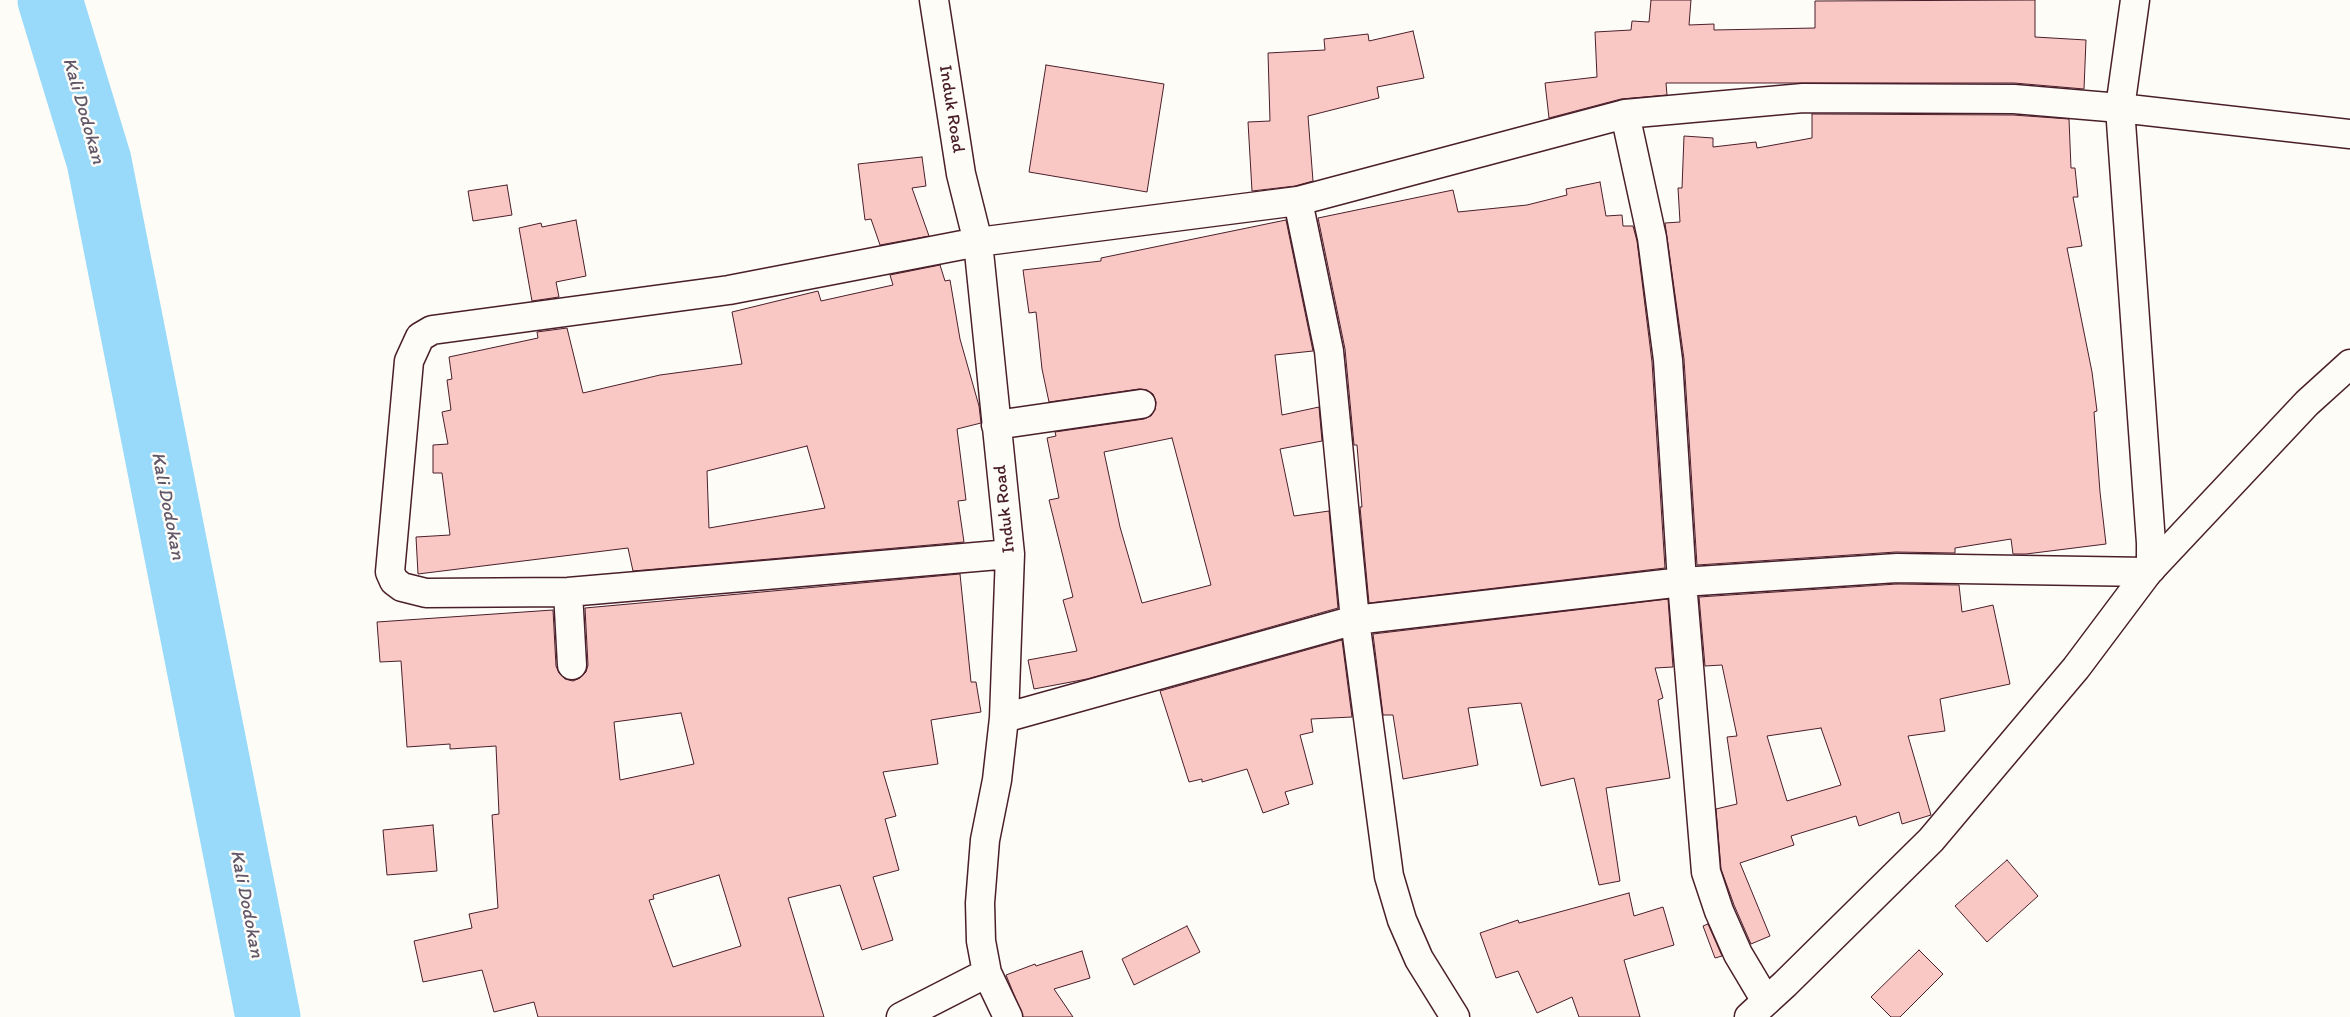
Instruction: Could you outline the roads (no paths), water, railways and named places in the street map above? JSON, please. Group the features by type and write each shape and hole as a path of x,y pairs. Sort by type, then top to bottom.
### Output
{"street":[{"name":"Induk Road","path":"934,0 961,174 978,242 1010,554 1004,718 997,780 985,840 980,903 981,941 987,973 1008,1017"},
{"path":"2135,0 2120,108 2151,543 2149,570"},
{"path":"1010,554 568,592 426,593 402,587 394,581 390,572 410,361 420,337 432,330 729,290 978,242 1298,200 1625,114 1803,98 2014,99 2120,108 2350,134"},
{"path":"1625,114 1652,238 1668,360 1682,582 1706,872 1757,1009 1932,840 2076,668 2149,570 2306,403 2350,364"},
{"path":"1298,200 1330,351 1355,620 1389,876 1402,920 1419,959 1455,1017"},
{"path":"996,425 1141,404"},
{"path":"1004,718 1355,620 1682,582 1912,568 2149,570"},
{"path":"568,592 572,665"},
{"path":"901,1017 987,973"}],"waterway":[{"name":"Kali Dodokan","path":"50,0 99,161 268,1017"}]}
